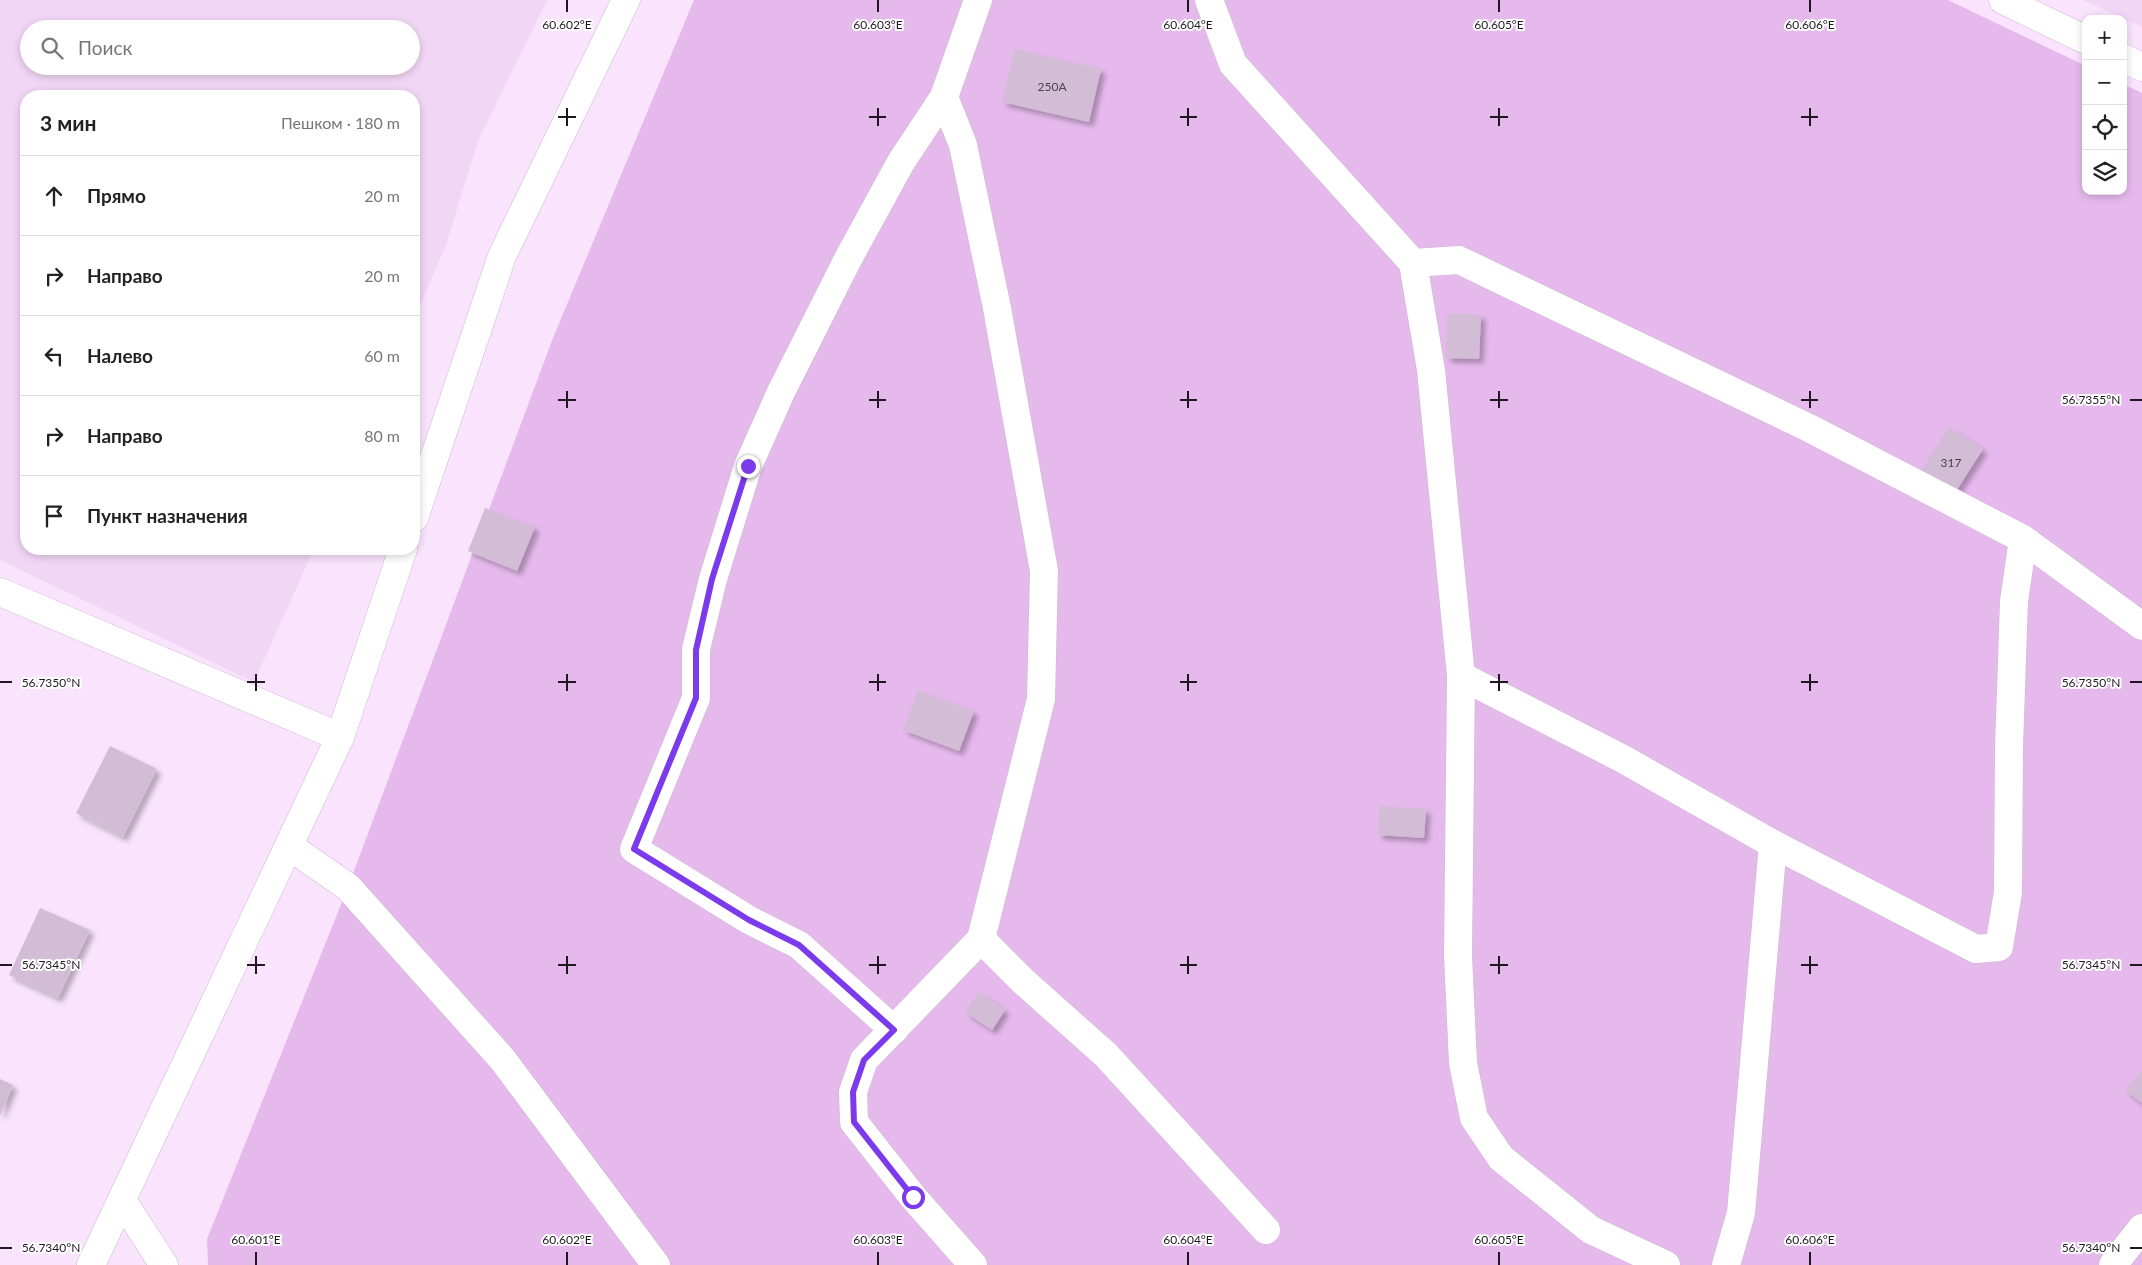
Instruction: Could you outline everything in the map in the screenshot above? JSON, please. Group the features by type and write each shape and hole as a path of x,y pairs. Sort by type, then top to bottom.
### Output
{"street":[{"path":"420,500 502,256 626,0"},
{"path":"894,1030 799,945 749,920 634,849 696,698 696,650 712,579 748,466 781,392 849,257 901,162 944,97 978,0"},
{"path":"1209,0 1233,64 1413,263 1431,370 1461,676 1458,955 1463,1063 1474,1118 1501,1158 1591,1230 1666,1265"},
{"path":"2003,0 2082,38"},
{"path":"2127,60 2142,67"},
{"path":"944,97 963,145 998,308 1044,571 1041,699 981,939 864,1060 853,1092 854,1122 913,1197 973,1265"},
{"path":"1413,263 1459,260 1809,428 2022,539 2142,626"},
{"path":"1461,676 1623,759 1773,844 1976,948 1999,947 2008,892 2009,747 2014,601 2022,539"},
{"path":"91,1265 340,737 401,555"},
{"path":"0,592 340,737"},
{"path":"1726,1265 1741,1213 1773,844"},
{"path":"289,846 348,888 502,1060 656,1265"},
{"path":"981,939 1024,982 1106,1055 1266,1230"},
{"path":"122,1200 164,1265"},
{"path":"2113,1265 2142,1228"}],"shaded area":[{"path":"0,0 547,0 478,141 446,245 420,305 420,90 20,90 20,555 311,555 254,682 0,560"},
{"path":"694,0 1948,0 2082,64 2082,195 2127,195 2127,86 2142,93 2142,1265 208,1265 207,1239 348,887 553,338"},
{"path":"2083,0 2142,0 2142,27 2127,20 2127,15 2116,15"}],"building":[{"path":"1015,49 1101,69 1089,122 1002,102"},
{"path":"1447,314 1481,315 1479,359 1446,358"},
{"path":"1949,427 1983,449 1953,496 1919,474"},
{"path":"485,508 535,527 517,571 468,551"},
{"path":"918,690 974,711 959,751 903,730"},
{"path":"110,746 157,769 123,837 76,813"},
{"path":"1380,806 1426,809 1424,838 1378,835"},
{"path":"40,908 90,930 58,998 9,975"},
{"path":"979,992 1005,1010 992,1030 965,1012"},
{"path":"2142,1070 2142,1103 2125,1090"},
{"path":"0,1079 13,1085 0,1116"}],"route":[{"path":"748,466 712,579 696,650 696,698 634,849 749,920 799,945 894,1030 864,1060 853,1092 854,1122 913,1197"}]}
